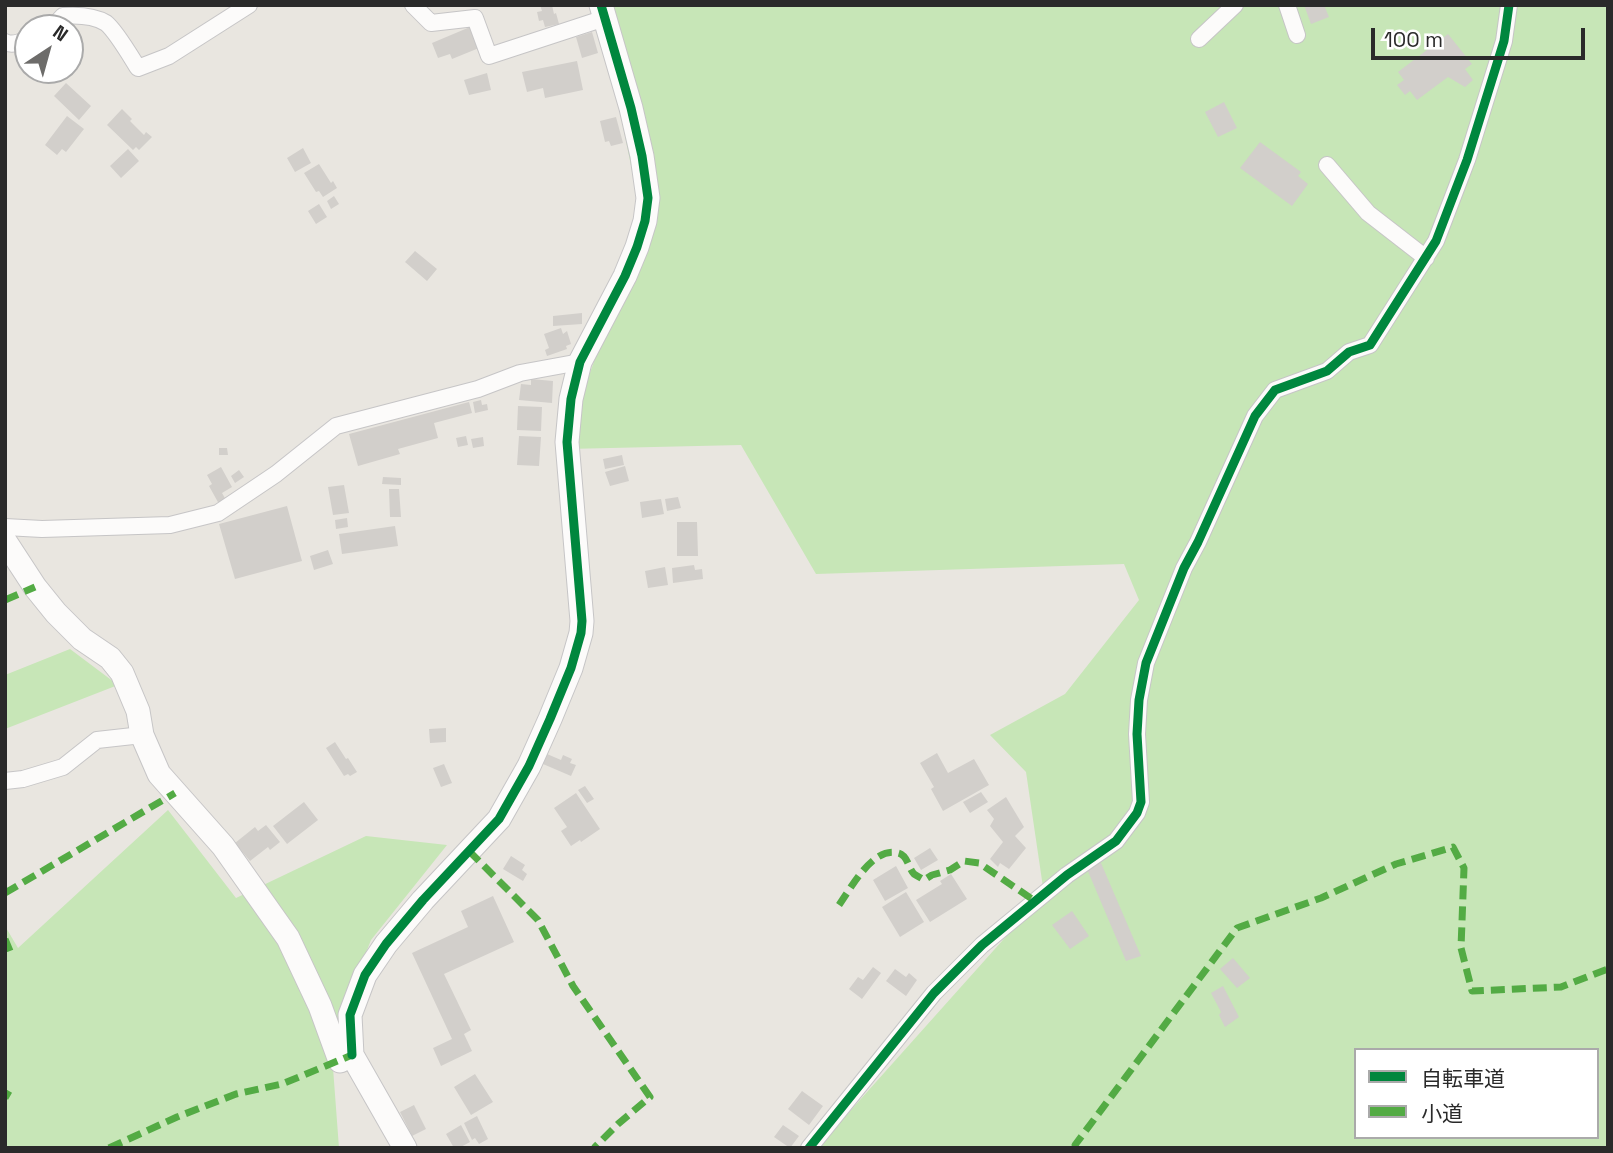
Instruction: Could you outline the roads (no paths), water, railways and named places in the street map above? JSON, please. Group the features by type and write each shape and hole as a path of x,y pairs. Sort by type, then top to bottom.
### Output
{"street":[{"path":"84,16 106,23 138,68 169,56 249,5"},
{"path":"405,1148 352,1055 350,1015 365,975 386,944 499,819 529,766 571,668 582,621 567,442 572,399 580,362 625,276 637,247 645,221 648,198 631,108 603,11 489,56 475,18 431,23 413,5"},
{"path":"1199,39 1235,5"},
{"path":"1287,5 1297,35"},
{"path":"809,1148 934,993 982,945 1067,874 1116,841 1138,813 1141,802 1137,734 1139,700 1146,663 1184,568 1255,416 1275,390 1327,371 1349,352 1370,345 1436,241 1467,160 1503,41 1509,5"},
{"path":"1326,165 1368,213 1426,258"},
{"path":"5,527 42,530 170,526 218,513 276,474 336,426 478,389 520,373 580,362"},
{"path":"5,541 35,587 56,613 82,639 110,658 122,673 138,711 142,735 159,775 223,846 288,938 320,1006 340,1060 352,1055"},
{"path":"5,781 63,768 97,740 142,735"}]}
